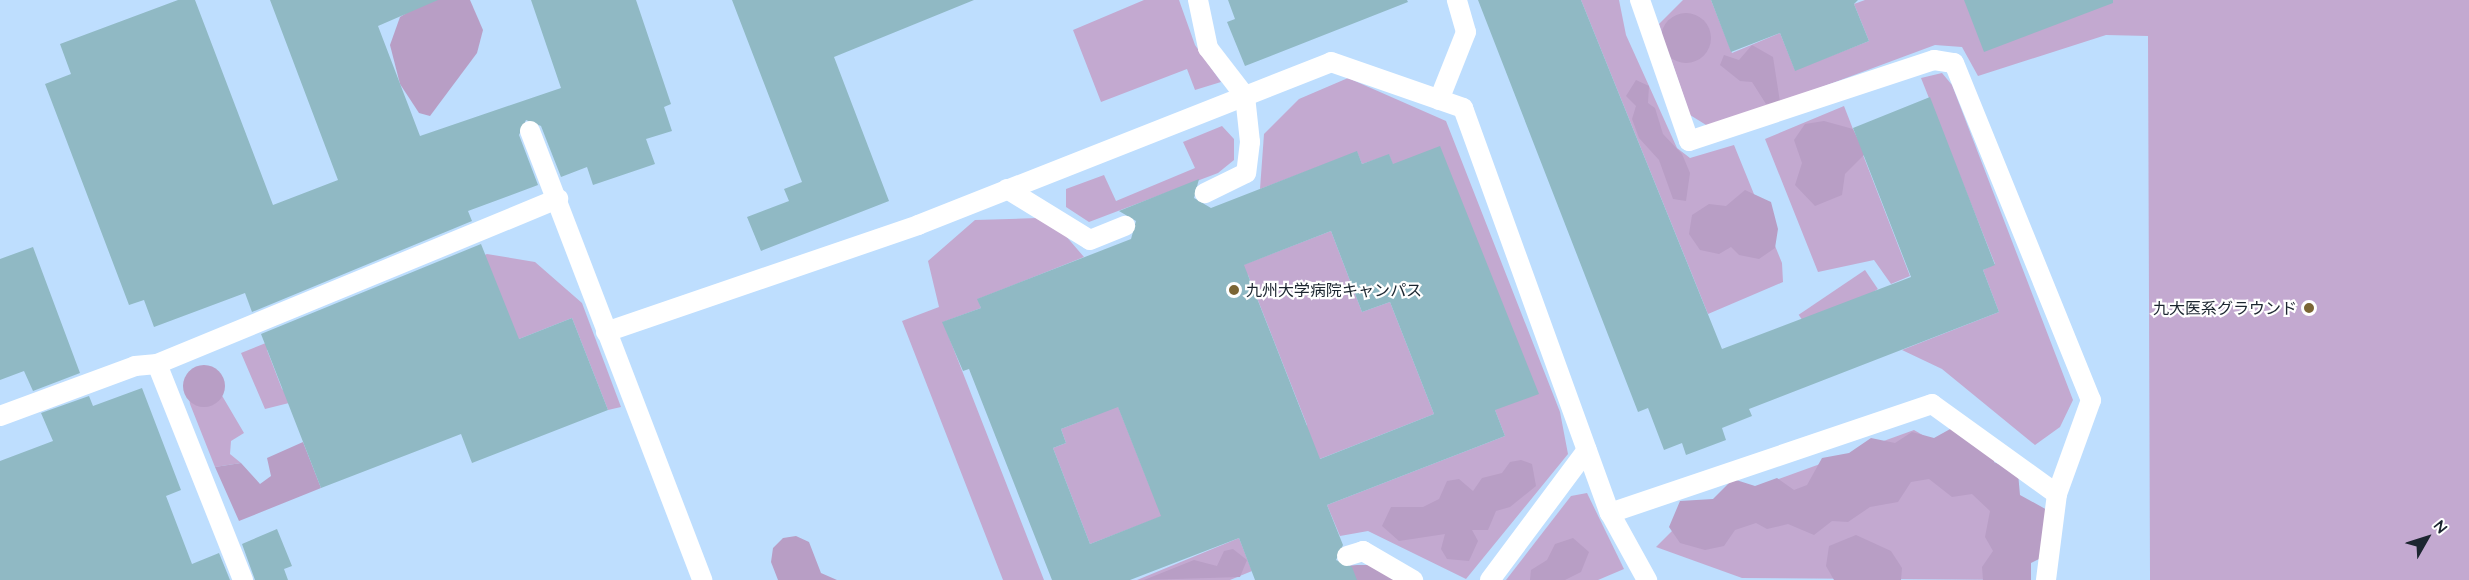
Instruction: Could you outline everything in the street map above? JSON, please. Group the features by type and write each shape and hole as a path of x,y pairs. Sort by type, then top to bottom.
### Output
{"lane":[{"path":"1198,0 1208,48 1245,96 1246,173 1205,193"},
{"path":"1439,100 1466,32 1457,0"},
{"path":"1640,0 1689,141 1934,60 1954,63 2091,400 2056,494 2046,580"},
{"path":"606,332 1007,189 1331,62 1463,108 1610,513 1647,580"},
{"path":"530,131 558,199 606,332 702,580"},
{"path":"1007,189 1090,240 1125,226"},
{"path":"0,416 135,366 158,364 558,199"},
{"path":"158,364 243,580"},
{"path":"1610,513 1932,404 2056,494"},
{"path":"1490,580 1587,450"},
{"path":"1347,556 1363,551 1413,580"}],"shaded area":[{"name":"九州大学病院キャンパス","path":"0,0 2469,0 2469,580 0,580"},
{"path":"428,0 470,0 483,30 477,53 430,116 419,113 400,84 390,45 400,17"},
{"path":"1144,0 1179,0 1195,45 1221,82 1195,90 1187,69 1101,102 1073,30"},
{"path":"1581,0 1619,0 1626,35 1677,148 1690,158 1734,145 1782,263 1783,282 1708,314"},
{"name":"九大医系グラウンド","path":"1683,0 1711,0 1732,53 1780,33 1795,70 1869,41 1854,4 1865,0 2469,0 2469,580 2150,580 2148,36 2106,35 1978,76 1962,47 1935,45 1711,128 1690,115 1659,24"},
{"path":"1686,13 1704,20 1711,38 1704,56 1686,63 1668,56 1661,38 1668,20"},
{"path":"1752,45 1773,57 1780,102 1766,104 1752,82 1740,81 1720,65 1724,55 1739,60"},
{"path":"1942,73 1952,85 2073,400 2060,427 2035,445 1942,369 1902,350 1999,312 1983,270 1995,264 1921,78"},
{"path":"1348,78 1446,121 1560,412 1568,454 1466,579 1368,531 1340,536 1327,505 1505,436 1488,392 1483,394 1389,155 1362,164 1357,152 1260,189 1264,134 1299,99"},
{"path":"1636,80 1649,86 1648,103 1655,108 1663,134 1682,154 1690,173 1686,201 1673,199 1659,160 1639,138 1632,119 1636,106 1626,96"},
{"path":"1844,106 1910,276 1891,284 1874,260 1818,272 1765,139"},
{"path":"1824,121 1853,129 1865,154 1845,174 1842,195 1815,206 1795,185 1802,163 1794,140 1805,124"},
{"path":"1222,126 1234,139 1234,160 1218,173 1089,222 1066,207 1066,189 1104,175 1116,201 1195,168 1183,142"},
{"path":"1745,190 1771,202 1778,229 1775,248 1759,259 1739,255 1731,247 1719,254 1700,250 1689,234 1692,215 1709,204 1726,206"},
{"path":"1038,218 1065,235 1084,257 978,299 981,308 943,322 1044,580 1003,580 902,321 939,307 928,261 975,220"},
{"path":"1331,231 1362,312 1390,302 1434,414 1307,464 1307,425 1248,275 1235,268"},
{"path":"487,254 535,262 582,303 621,407 608,410 572,318 519,339 267,350 282,389 297,401 265,409 241,353"},
{"path":"1865,270 1878,289 1812,334 1799,315"},
{"path":"1149,299 1225,492 1090,544 1053,448 1066,443 1061,429 1089,418 1057,335","holes":["1129,323 1188,472 1150,487 1091,338"]},
{"path":"204,365 244,433 231,441 230,454 241,463 215,467 190,404 187,385"},
{"path":"204,365 212,366 219,371 224,378 224,394 219,401 212,406 204,407 196,406 189,401 184,394 183,386 184,378 189,371 196,366"},
{"path":"1952,428 1994,455 1994,462 2018,473 2020,495 2049,511 2039,559 2031,563 2031,580 1983,580 1982,567 1993,551 1985,537 1990,511 1972,494 1952,497 1929,479 1911,482 1898,502 1870,507 1848,522 1832,521 1814,535 1788,524 1767,529 1756,523 1735,530 1724,546 1705,550 1680,543 1669,527 1680,501 1713,499 1733,479 1755,486 1777,478 1794,490 1807,485 1822,458 1849,453 1871,438 1895,443 1912,432 1934,438"},
{"path":"1914,430 2008,485 2021,580 1742,578 1656,547 1693,510"},
{"path":"303,442 321,488 239,521 215,467 241,463 260,484 271,476 267,458"},
{"path":"1521,460 1532,464 1536,486 1510,507 1496,511 1488,530 1472,530 1478,541 1469,561 1447,559 1441,549 1445,534 1399,541 1382,526 1391,507 1423,507 1439,499 1447,481 1459,479 1473,491 1482,478 1502,473 1510,462"},
{"path":"1587,493 1624,569 1598,580 1506,580 1571,496"},
{"path":"1856,535 1891,551 1902,568 1901,580 1834,580 1826,566 1829,546"},
{"path":"796,536 809,542 821,573 837,580 778,580 771,562 773,548 783,538"},
{"path":"1239,538 1252,571 1230,580 1137,580"},
{"path":"1573,538 1589,552 1581,572 1565,580 1530,580 1531,570 1547,560 1555,544"},
{"path":"1233,549 1247,560 1240,577 1144,580 1194,560 1217,566 1224,551"},
{"path":"1371,565 1397,580 1338,580 1346,566"}],"building":[{"path":"178,0 195,0 273,205 338,180 270,0 438,0 378,26 420,136 561,88 531,0 636,0 671,104 664,107 672,131 646,139 655,164 593,185 587,167 561,177 541,126 526,120 519,135 538,185 468,211 472,221 252,312 245,293 154,327 144,300 129,305 45,84 71,74 60,44"},
{"path":"732,0 974,0 834,57 889,201 761,251 747,217 789,201 784,189 802,182"},
{"path":"1228,0 1407,0 1408,2 1245,66 1227,22 1235,19"},
{"path":"1478,0 1581,0 1722,349 1911,277 1853,128 1930,97 1995,265 1983,270 1999,312 1749,409 1752,416 1722,428 1726,440 1686,455 1682,443 1664,450 1648,408 1638,412"},
{"path":"1711,0 1858,0 1854,4 1869,41 1795,71 1780,33 1731,52"},
{"path":"1964,0 2113,0 2113,3 1984,52"},
{"path":"1440,146 1539,394 1495,410 1505,436 1327,505 1343,545 1336,560 1352,567 1357,580 1255,580 1239,538 1130,580 1052,580 969,369 963,371 942,322 981,308 977,299 1131,239 1136,221 1119,211 1199,179 1194,198 1211,208 1357,151 1362,164 1389,154 1393,164","holes":["1331,231 1362,312 1390,302 1434,414 1320,459 1244,265","1118,407 1161,516 1090,544 1053,448 1066,443 1061,429"]},
{"path":"481,244 519,339 572,318 608,410 472,463 461,434 321,488 261,334"},
{"path":"33,247 80,373 33,391 24,371 0,380 0,259"},
{"path":"142,388 181,490 166,496 192,564 219,553 230,580 0,580 0,461 53,441 41,413 89,396 93,406"},
{"path":"277,529 292,566 284,569 288,580 255,580 242,544"}],"place":[{"name":"九州大学病院キャンパス","path":"1234,290"},
{"name":"九大医系グラウンド","path":"2309,308"}]}
